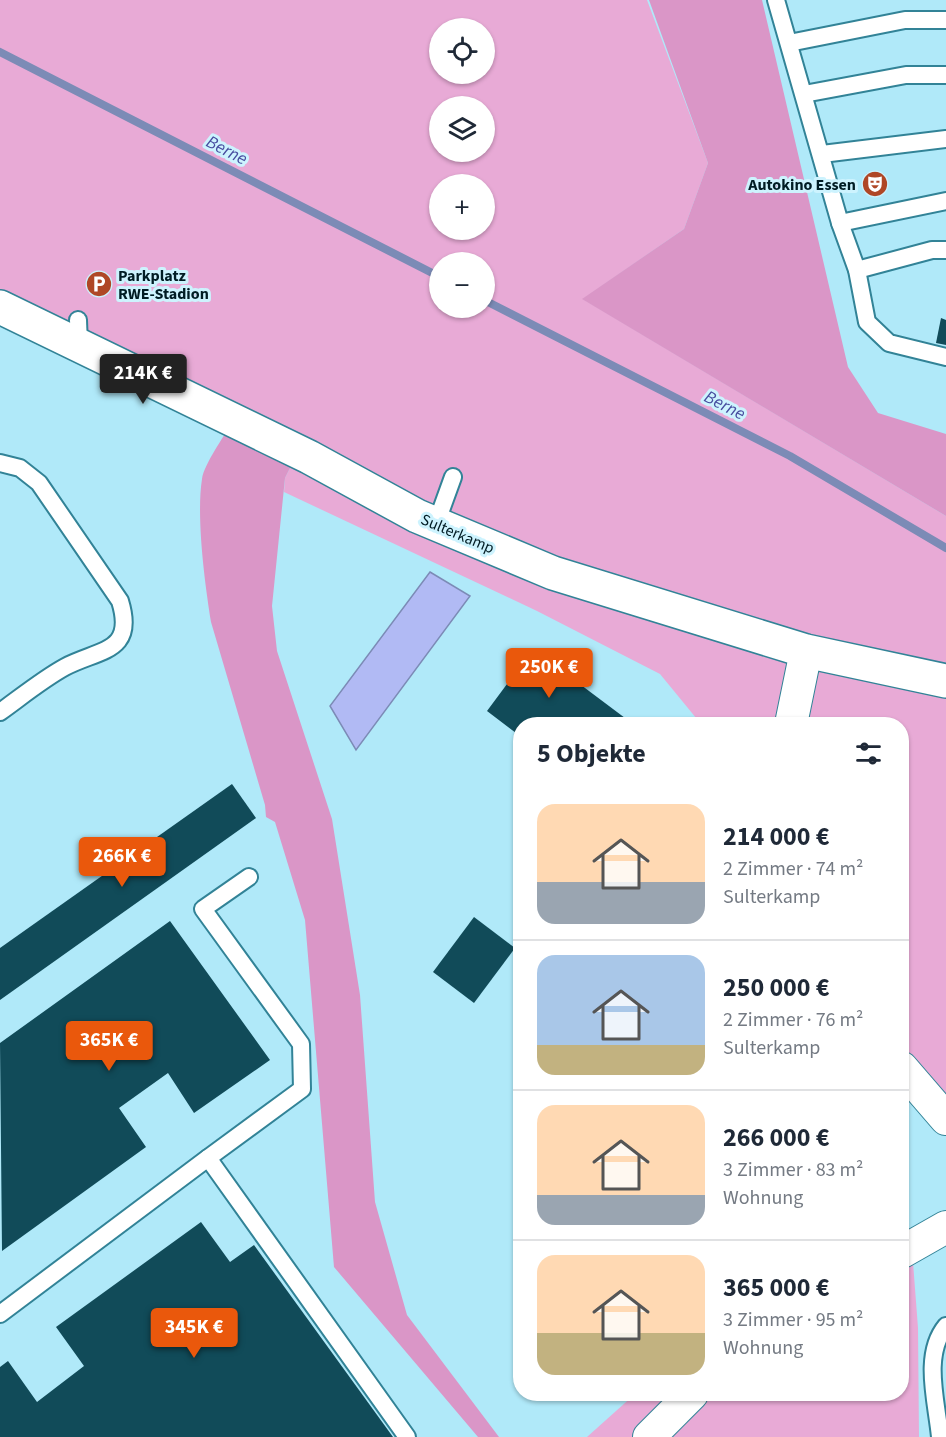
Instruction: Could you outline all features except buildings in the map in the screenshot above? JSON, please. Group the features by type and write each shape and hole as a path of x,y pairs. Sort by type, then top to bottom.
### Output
{"street":[{"name":"Sulterkamp","path":"0,307 79,333 436,524 553,573 806,651 946,681"},
{"path":"792,717 806,651"},
{"path":"909,1076 946,1119"},
{"path":"909,1248 946,1227"},
{"path":"649,1437 685,1401"}],"lane":[{"path":"776,0 840,223 857,270 867,322 889,343 946,357"},
{"path":"789,43 905,20 946,20"},
{"path":"804,94 906,75 946,75"},
{"path":"822,154 946,139"},
{"path":"840,223 946,201"},
{"path":"857,270 932,250 946,250"},
{"path":"0,463 20,468 39,483 120,601 124,616 123,633 113,648 66,666 0,712"},
{"path":"436,524 453,477"},
{"path":"0,1314 302,1089 301,1044 203,909 249,877"},
{"path":"208,1158 407,1437"},
{"path":"940,1437 932,1357 936,1343 946,1326"}],"shaded area":[{"path":"0,0 647,0 708,163 684,229 583,299 946,516 946,678 554,570 0,304"},
{"path":"649,0 762,0 848,367 878,413 946,434 946,516 582,299 684,229 708,163"},
{"path":"232,422 297,454 285,478 272,606 277,651 332,819 360,995 375,1202 407,1315 499,1437 478,1437 334,1267 305,920 275,822 266,817 265,805 211,622 204,570 200,512 202,479 210,458"},
{"path":"297,454 353,485 801,653 789,717 695,717 660,674 537,611 284,492 285,478"},
{"path":"810,657 946,687 946,1108 909,1065 909,717 798,717"},
{"path":"912,1249 918,1328 919,1437 659,1437 696,1401 909,1401 909,1251"},
{"path":"627,1401 675,1401 640,1437 587,1437"}],"water":[{"path":"430,572 470,596 356,750 330,706"}],"waterway":[{"name":"Berne","path":"0,52 429,271"},
{"name":"Berne","path":"495,306 790,456 946,548"}],"place":[{"name":"Autokino Essen","path":"875,184"},
{"name":"Parkplatz RWE-Stadion","path":"99,284"}]}
